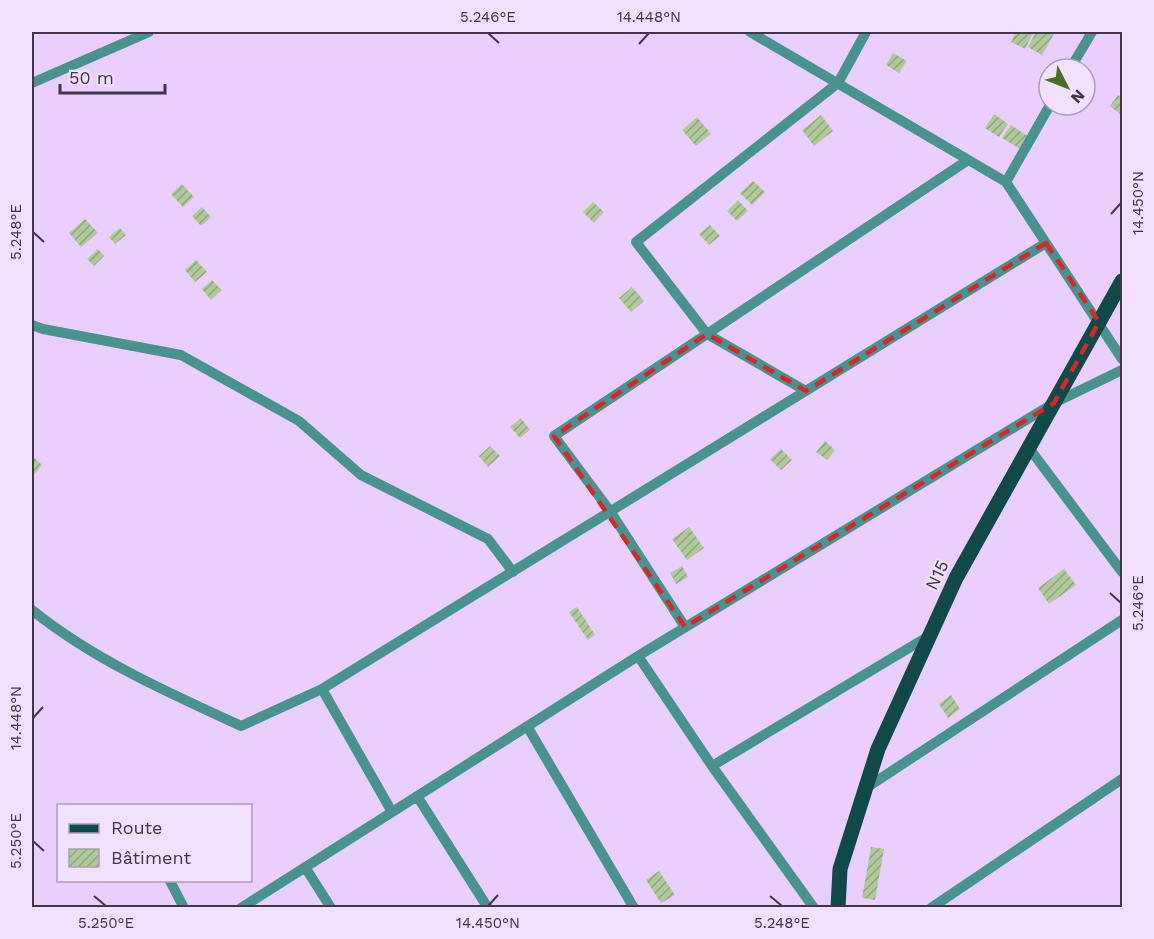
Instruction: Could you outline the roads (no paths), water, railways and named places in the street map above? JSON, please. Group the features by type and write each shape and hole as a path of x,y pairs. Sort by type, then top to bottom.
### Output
{"main road":[{"name":"N15","path":"838,908 840,869 878,749 956,578 1122,281"}],"street":[{"path":"32,83 149,32"},
{"path":"750,32 1006,182 1122,359"},
{"path":"806,391 707,334 636,242 838,83 866,32"},
{"path":"1077,57 1092,32"},
{"path":"1006,182 1043,117"},
{"path":"685,627 610,511 554,436 968,160"},
{"path":"32,610 55,629 140,680 241,726 321,689 1046,243"},
{"path":"32,325 181,355 299,421 361,475 488,539 513,572"},
{"path":"241,908 685,627 1054,403 1122,370"},
{"path":"1029,448 1122,572"},
{"path":"866,788 1122,620"},
{"path":"712,766 930,636"},
{"path":"638,656 712,766 814,908"},
{"path":"321,689 392,812"},
{"path":"527,726 634,908"},
{"path":"931,908 1122,779"},
{"path":"417,796 488,908"},
{"path":"304,867 331,908"},
{"path":"170,882 184,908"}]}
